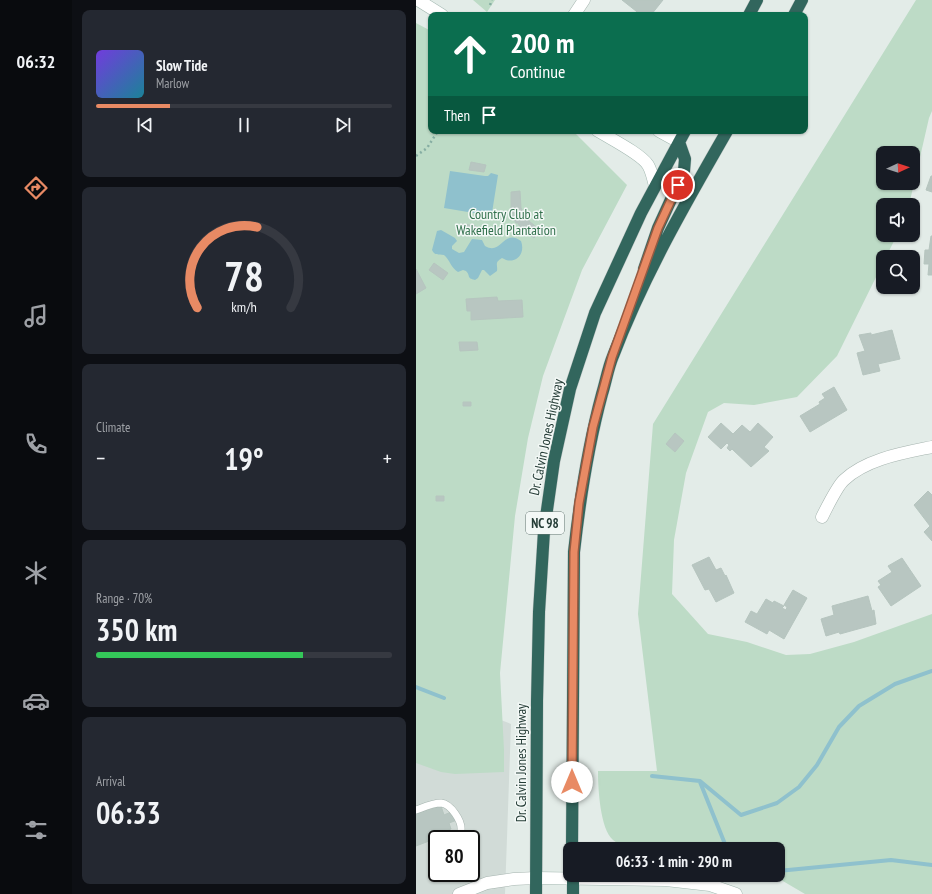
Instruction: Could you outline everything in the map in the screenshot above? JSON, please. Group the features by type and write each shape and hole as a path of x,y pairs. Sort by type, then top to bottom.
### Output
{"highway":[{"path":"751,12 757,0"},
{"path":"796,12 802,0"},
{"name":"Dr. Calvin Jones Highway","path":"536,894 539,612 544,531 554,461 570,389 595,313 640,213 683,134"},
{"name":"NC 98","path":"572,842 574,552 579,503 593,427 612,357 639,295 656,259 694,188 725,134"},
{"path":"612,357 658,228 684,171 685,159 679,142"},
{"path":"573,882 573,894"}],"street":[{"path":"418,0 437,12"},
{"path":"576,12 584,0"},
{"path":"603,134 641,158 651,171 655,186"},
{"path":"665,134 679,142"},
{"path":"822,517 843,480 869,464 904,452 932,447"},
{"path":"459,894 488,884 514,879 563,877"},
{"path":"684,882 710,885 736,894"}],"lane":[{"path":"416,810 429,805 442,803 448,806 459,820 461,830"}],"path":[{"path":"490,5 492,0"},
{"path":"416,156 427,148 436,134"}],"shaded area":[{"path":"416,687 511,724 505,894 416,894"}],"green space":[{"path":"473,0 495,0 487,12"},
{"path":"916,0 932,0 932,111 920,157 920,146 876,146 876,190 912,190 911,198 876,198 876,242 894,242 890,250 876,250 876,277 837,356 797,397 754,405 724,403 708,412 686,473 674,540 672,594 708,634 747,642 786,655 810,654 854,642 932,614 932,894 805,894 785,882 785,842 616,842 613,840 605,827 603,818 598,771 657,771 638,614 653,424"},
{"name":"Country Club at Wakefield Plantation","path":"416,23 428,29 428,134 576,134 627,185 582,270 543,376 528,438 515,516 500,673 504,772 455,774 441,772 416,763"}],"water":[{"path":"450,171 485,176 488,176 491,173 498,175 491,219 484,218 480,214 444,208"},
{"path":"441,230 455,238 457,241 452,246 452,249 459,253 464,252 472,239 482,240 485,246 495,248 510,238 515,238 521,241 521,254 515,260 511,261 502,258 498,261 497,271 490,276 482,270 478,278 475,280 470,278 466,271 463,270 458,272 444,255 433,252 432,250 437,231"}],"building":[{"path":"622,0 663,0 653,12 637,12"},
{"path":"471,162 486,165 484,172 469,170"},
{"path":"932,176 932,192 926,190"},
{"path":"520,191 521,208 529,221 541,231 534,238 520,227 518,223 516,223 512,216 514,215 511,210 511,192"},
{"path":"462,224 476,226 475,234 461,231"},
{"path":"931,236 932,275 928,275 929,264 924,264 925,250 929,250"},
{"path":"434,263 448,273 443,280 429,270"},
{"path":"416,269 426,288 416,294"},
{"path":"497,297 498,301 522,300 523,317 471,320 471,311 467,311 466,299"},
{"path":"892,330 900,359 878,364 880,371 863,375 857,353 865,351 859,335 871,333 871,335"},
{"path":"459,342 477,342 478,350 460,351"},
{"path":"834,387 847,410 810,432 800,416 820,404 819,402 825,398 822,394"},
{"path":"463,402 471,402 471,406 463,406"},
{"path":"721,423 733,434 742,425 750,432 758,423 773,437 764,447 769,451 751,467 732,449 730,451 727,448 729,445 727,443 721,449 708,437"},
{"path":"675,433 684,441 675,452 666,444"},
{"path":"928,491 932,495 932,541 924,532 930,526 914,505"},
{"path":"436,496 444,496 444,501 436,501"},
{"path":"709,557 716,570 721,568 725,576 726,575 734,593 716,602 709,589 705,590 692,565"},
{"path":"902,558 921,586 891,606 878,587 881,585 878,581 892,572 888,566"},
{"path":"793,590 807,598 784,639 769,630 767,634 745,622 751,611 757,614 766,599 784,606 782,608 786,610 787,607 784,605"},
{"path":"868,596 872,611 874,610 876,624 840,634 839,632 826,636 821,619 834,615 832,606"},
{"path":"441,806 444,815 451,812 457,820 449,823 451,829 428,830 428,841 416,846 416,814"}],"waterway":[{"path":"652,776 700,781 741,815 777,803 799,787 817,765 839,727 859,706 895,684 932,671"},
{"path":"416,687 444,698"},
{"path":"700,782 724,842"},
{"path":"785,870 891,860 932,865"}],"route":[{"path":"572,782 574,552 579,503 593,427 612,357 658,228 678,185"}]}
